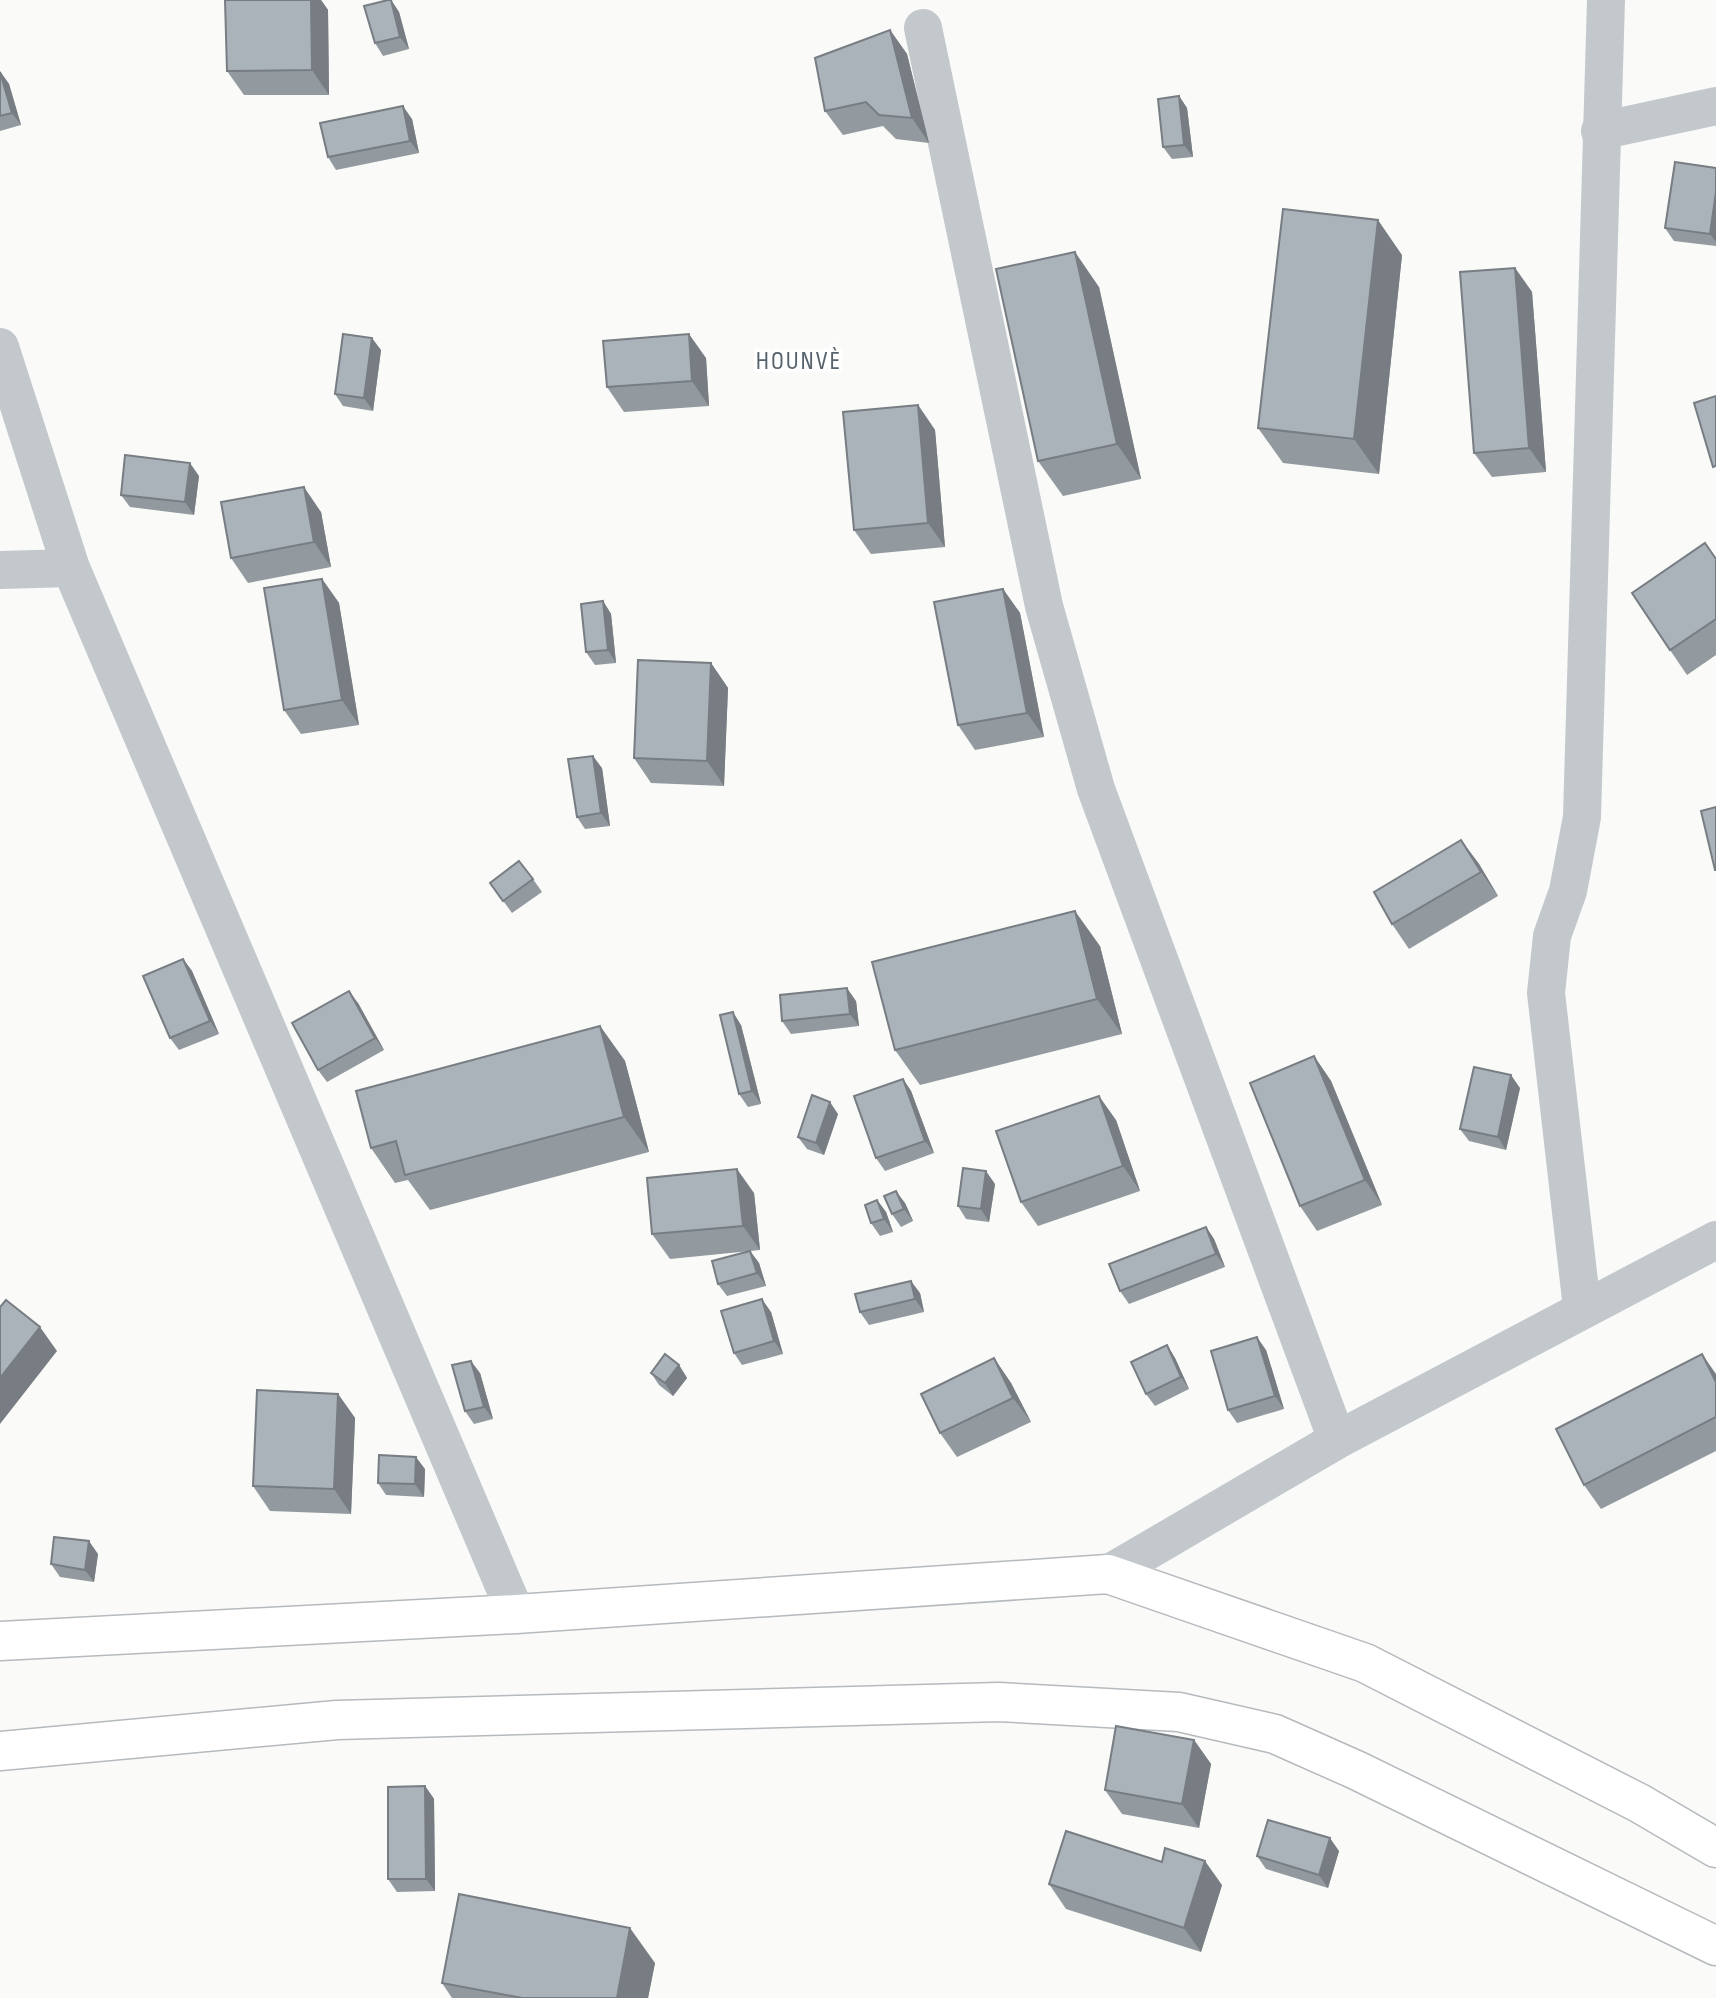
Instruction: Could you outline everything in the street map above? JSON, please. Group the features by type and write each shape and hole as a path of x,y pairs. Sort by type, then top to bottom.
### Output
{"main road":[{"path":"7,1637 516,1614 1108,1574 1365,1663 1639,1803 1716,1848"},
{"path":"0,1751 351,1720 999,1702 1178,1712 1275,1734 1380,1782 1716,1946"}],"street":[{"path":"1582,1308 1546,993 1552,936 1569,891 1582,817 1600,131 1606,0"},
{"path":"923,28 1044,606 1096,789 1337,1440"},
{"path":"1600,131 1716,106"},
{"path":"0,347 71,568 516,1614"},
{"path":"0,570 71,568"},
{"path":"1108,1574 1337,1440 1582,1308 1716,1240"}],"building":[{"path":"225,0 311,0 312,70 227,71"},
{"path":"391,0 400,37 375,43 364,6"},
{"path":"890,30 912,118 879,115 866,102 825,111 815,58"},
{"path":"0,72 12,113 0,116"},
{"path":"1179,96 1184,145 1163,147 1158,99"},
{"path":"403,106 410,141 328,157 320,123"},
{"path":"1675,162 1716,168 1716,192 1710,234 1665,228"},
{"path":"1283,209 1378,220 1354,439 1258,428"},
{"path":"1075,252 1117,444 1038,461 996,269"},
{"path":"1515,268 1529,448 1474,453 1460,272"},
{"path":"343,334 372,338 364,398 335,394"},
{"path":"689,334 692,381 607,387 603,341"},
{"path":"1716,396 1716,466 1713,467 1694,403"},
{"path":"918,405 928,523 854,530 843,412"},
{"path":"125,455 190,463 185,502 121,495"},
{"path":"304,487 314,542 231,558 221,502"},
{"path":"1705,543 1716,559 1716,619 1670,650 1632,593"},
{"path":"322,579 342,700 284,710 264,588"},
{"path":"1003,589 1027,713 958,725 934,602"},
{"path":"603,601 608,650 586,652 581,604"},
{"path":"638,660 711,663 707,761 634,758"},
{"path":"593,756 601,813 577,817 568,759"},
{"path":"1716,807 1716,870 1715,870 1701,811"},
{"path":"1461,840 1481,872 1392,924 1374,892"},
{"path":"519,861 533,879 503,901 490,883"},
{"path":"1075,911 1097,999 895,1050 872,962"},
{"path":"183,959 210,1021 170,1038 143,976"},
{"path":"847,988 850,1014 782,1021 780,995"},
{"path":"349,991 375,1038 318,1070 292,1023"},
{"path":"733,1012 752,1091 739,1094 720,1015"},
{"path":"600,1026 624,1117 405,1175 396,1141 371,1148 356,1091"},
{"path":"1314,1056 1365,1180 1300,1206 1250,1083"},
{"path":"1474,1067 1511,1075 1498,1137 1460,1129"},
{"path":"903,1079 925,1141 876,1158 854,1096"},
{"path":"812,1095 830,1102 816,1143 798,1137"},
{"path":"1099,1096 1123,1166 1021,1202 996,1131"},
{"path":"963,1168 986,1171 981,1209 958,1206"},
{"path":"737,1169 743,1226 652,1234 647,1178"},
{"path":"896,1191 904,1209 892,1214 884,1196"},
{"path":"877,1200 884,1219 871,1223 865,1205"},
{"path":"1206,1227 1216,1254 1120,1291 1109,1264"},
{"path":"750,1251 757,1273 718,1284 712,1261"},
{"path":"911,1281 915,1299 860,1312 855,1294"},
{"path":"762,1299 774,1341 734,1353 721,1311"},
{"path":"6,1300 40,1327 0,1378 0,1307"},
{"path":"1257,1337 1275,1396 1228,1410 1211,1351"},
{"path":"1167,1345 1181,1377 1146,1394 1131,1362"},
{"path":"665,1354 679,1365 665,1383 651,1373"},
{"path":"1702,1354 1716,1382 1716,1417 1584,1485 1556,1429"},
{"path":"994,1358 1013,1398 940,1433 921,1394"},
{"path":"471,1361 484,1407 465,1411 452,1365"},
{"path":"257,1390 338,1394 334,1489 253,1486"},
{"path":"379,1455 416,1457 415,1484 378,1483"},
{"path":"54,1537 89,1541 85,1570 51,1564"},
{"path":"1116,1726 1194,1740 1182,1804 1105,1790"},
{"path":"425,1786 426,1879 388,1879 388,1787"},
{"path":"1268,1820 1330,1838 1319,1875 1257,1856"},
{"path":"1066,1831 1162,1862 1165,1848 1205,1861 1184,1928 1049,1884"},
{"path":"459,1894 630,1928 617,1998 522,1998 442,1983"}],"district":[{"name":"HOUNVÈ","path":"799,360"}]}
